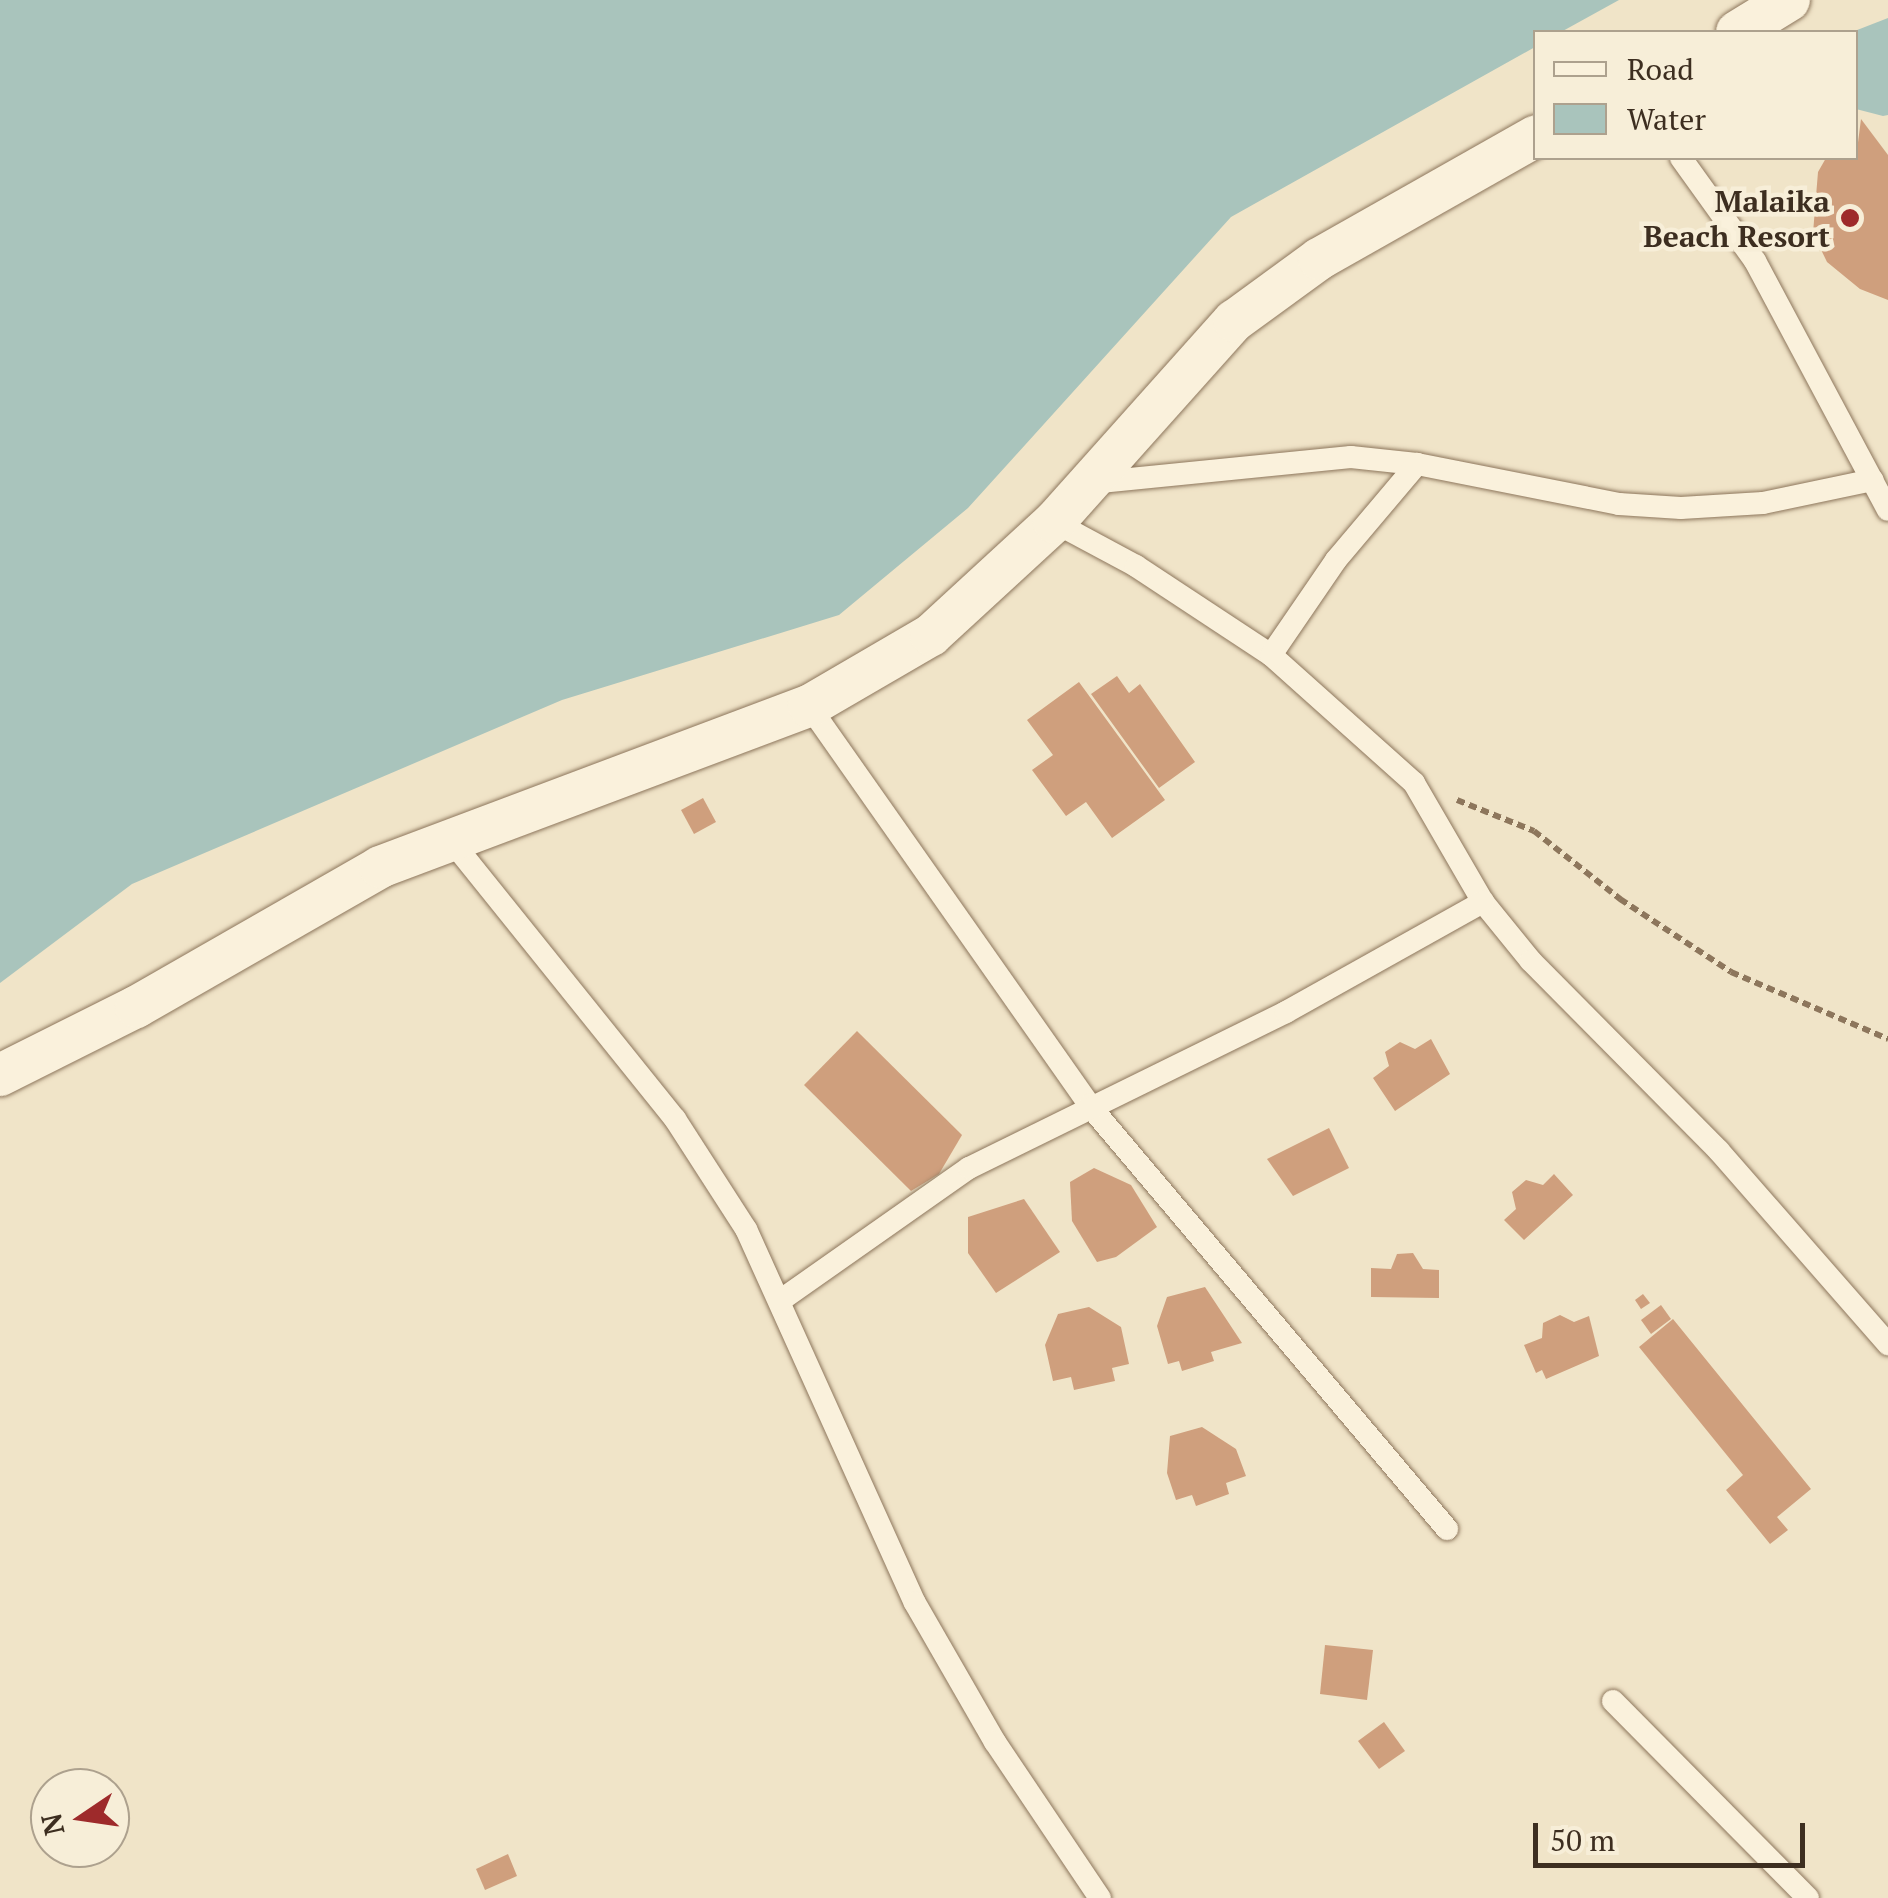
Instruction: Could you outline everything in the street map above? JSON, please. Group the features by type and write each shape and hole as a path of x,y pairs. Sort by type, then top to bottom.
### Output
{"street":[{"path":"1741,30 1789,0"},
{"path":"0,1075 136,1007 380,867 448,838 809,706 931,635 1054,522 1234,321 1319,259 1533,138"}],"lane":[{"path":"1682,160 1755,261 1888,510"},
{"path":"1086,483 1351,457 1417,464 1619,504 1681,508 1763,503 1873,480"},
{"path":"1272,655 1336,560 1417,464"},
{"path":"1054,522 1136,566 1272,655 1414,783 1484,902 1531,961 1752,1186 1888,1344"},
{"path":"809,706 1090,1106 1447,1529"},
{"path":"448,838 675,1119 746,1230 915,1603 1020,1784 1100,1898"},
{"path":"781,1300 969,1168 1286,1012 1484,902"},
{"path":"1612,1700 1808,1898"}],"path":[{"path":"1414,783 1534,831 1620,899 1731,972 1888,1039"}],"water":[{"path":"0,0 1619,0 1565,30 1533,30 1533,48 1231,217 968,508 839,615 562,700 132,884 0,983"},
{"path":"1888,18 1888,115 1858,110 1857,30"}],"building":[{"name":"Malaika Beach Resort","path":"1861,119 1888,155 1888,300 1860,289 1827,262 1813,233 1818,172 1825,160 1858,160"},
{"path":"1117,676 1129,693 1140,684 1195,762 1159,788 1091,694"},
{"path":"1079,682 1165,800 1112,838 1086,802 1066,816 1032,770 1053,755 1027,720"},
{"path":"703,798 716,822 694,834 681,810"},
{"path":"857,1031 962,1135 939,1174 911,1191 804,1085"},
{"path":"1431,1039 1450,1074 1395,1111 1373,1078 1389,1066 1385,1052 1400,1042 1415,1049"},
{"path":"1329,1128 1349,1168 1293,1196 1267,1159"},
{"path":"1094,1168 1131,1185 1157,1227 1116,1257 1097,1262 1072,1221 1070,1182"},
{"path":"1554,1174 1573,1195 1524,1240 1504,1220 1516,1209 1512,1192 1526,1180 1543,1185"},
{"path":"1024,1199 1060,1252 996,1293 968,1253 968,1217"},
{"path":"1413,1253 1423,1269 1439,1270 1439,1298 1371,1297 1371,1268 1391,1269 1397,1254"},
{"path":"1205,1287 1242,1343 1211,1352 1214,1361 1182,1371 1179,1361 1168,1364 1157,1326 1167,1297"},
{"path":"1643,1294 1650,1303 1641,1309 1635,1300"},
{"path":"1661,1305 1671,1319 1651,1334 1641,1320"},
{"path":"1089,1307 1121,1327 1129,1364 1112,1368 1115,1381 1074,1390 1071,1377 1053,1381 1045,1345 1058,1314"},
{"path":"1560,1315 1574,1322 1589,1316 1599,1356 1546,1379 1542,1370 1536,1373 1524,1345 1542,1338 1543,1323"},
{"path":"1673,1319 1811,1489 1777,1517 1788,1530 1770,1544 1726,1490 1743,1475 1639,1347"},
{"path":"1202,1427 1236,1449 1246,1476 1226,1483 1229,1494 1196,1506 1192,1495 1176,1500 1167,1473 1170,1436"},
{"path":"1325,1645 1373,1650 1367,1700 1320,1694"},
{"path":"1384,1722 1405,1751 1379,1769 1358,1741"},
{"path":"508,1854 517,1876 485,1890 476,1869"}],"place":[{"name":"Malaika Beach Resort","path":"1850,218"}]}
